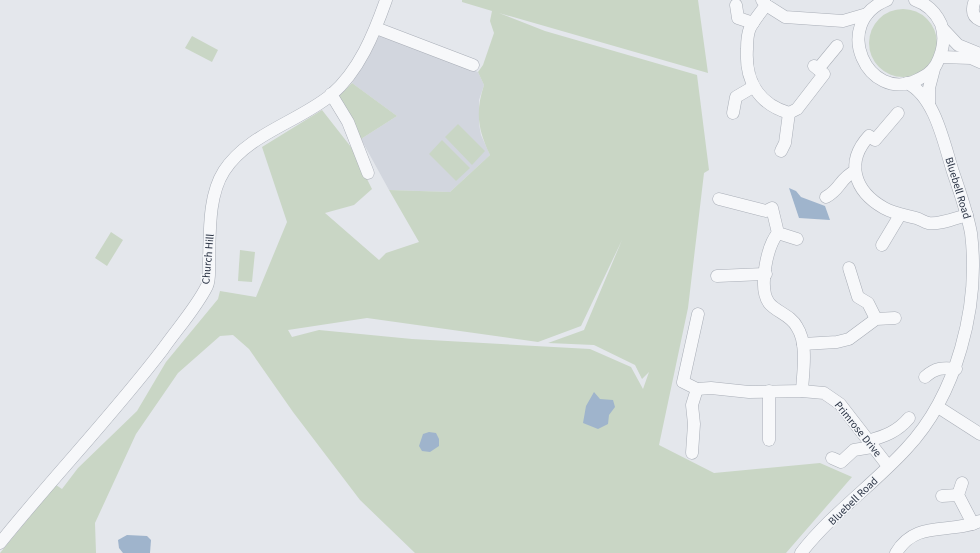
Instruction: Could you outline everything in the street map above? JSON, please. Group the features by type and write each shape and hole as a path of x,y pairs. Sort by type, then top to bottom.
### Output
{"street":[{"name":"Church Hill","path":"0,543 39,494 139,380 208,285 212,214 217,185 224,171 233,159 257,140 283,126 331,94 356,66 376,28 386,0"},
{"path":"837,46 816,68 824,74 797,109 789,113 781,111 767,101 753,87 746,58 747,37 764,2 785,17 811,18 831,21 843,25 855,37 862,59 870,71 877,77 888,82 907,83 926,75 934,69 941,57 944,43 943,29 935,5 915,0"},
{"path":"975,0 973,12 974,16 980,20"},
{"path":"831,21 852,20 867,14 884,1"},
{"path":"736,5 738,18 753,23"},
{"path":"858,46 860,28 867,14"},
{"path":"376,28 472,65"},
{"path":"943,29 958,45 980,54"},
{"path":"941,57 972,58 980,62"},
{"name":"Bluebell Road","path":"929,103 929,88 934,69"},
{"name":"Bluebell Road","path":"801,553 907,448 938,407 956,369 969,330 977,275 967,215 940,131 929,103 919,90 907,83"},
{"path":"733,113 736,97 753,87"},
{"path":"331,94 348,122 368,173"},
{"path":"781,151 785,143 789,113"},
{"path":"898,113 875,140 869,136 862,144 856,157 855,171 861,187 866,194 884,208 900,215 917,218 928,223 967,215"},
{"path":"826,197 836,192 844,177 855,171"},
{"path":"719,199 766,211 772,208 778,233"},
{"path":"882,245 900,215"},
{"path":"778,233 797,239"},
{"path":"778,233 772,240 767,253 765,288 768,302 797,326 803,344 802,391"},
{"path":"849,268 858,297 868,303 876,319"},
{"path":"717,276 766,274"},
{"name":"Primrose Drive","path":"698,314 683,382 697,389 769,392 802,391 816,392 832,397 888,466"},
{"path":"803,344 836,342 849,339 876,319 895,318"},
{"path":"925,377 931,371 941,368 956,369"},
{"path":"692,453 694,424 692,405 697,389"},
{"path":"769,392 769,440"},
{"path":"938,407 980,434"},
{"path":"832,458 841,462 854,450 900,429 909,418"},
{"path":"958,495 962,483"},
{"path":"942,496 958,495"},
{"path":"896,553 906,541 919,532 976,522 958,495"}],"shaded area":[{"path":"380,35 478,72 484,85 479,100 479,124 481,135 490,155 450,192 389,190 361,139 397,116 352,83"}],"green space":[{"path":"462,0 698,0 708,73 499,13 545,31 697,75 709,170 704,173 688,308 659,445 714,473 820,463 852,477 786,553 415,553 360,500 293,412 249,349 233,335 220,336 178,373 136,434 95,523 96,553 0,553 56,485 62,489 78,468 137,411 166,362 218,299 220,291 256,297 287,222 262,147 322,110 351,147 372,189 354,205 325,213 379,260 386,253 419,242 389,190 450,192 490,155 480,129 479,104 484,85 478,72 483,65 494,33 490,21 492,11 462,2","holes":["622,240 584,330 548,343 594,345 635,365 642,379 649,372 643,389 631,367 590,349 412,339 319,330 292,337 288,330 367,318 538,342 581,326"]},
{"path":"903,9 916,12 927,19 934,30 937,43 934,56 927,67 916,74 903,77 890,74 879,67 872,56 869,43 872,30 879,19 890,12"},
{"path":"192,36 218,50 212,62 185,48"},
{"path":"352,83 397,116 361,139 337,98"},
{"path":"458,124 485,151 472,165 445,137"},
{"path":"442,140 470,168 456,181 429,154"},
{"path":"111,232 123,240 107,266 95,258"},
{"path":"240,250 255,252 252,282 238,281"}],"water":[{"path":"789,188 796,191 801,197 825,206 830,220 799,218"},
{"path":"594,392 600,399 613,400 615,407 609,415 608,424 598,429 583,423 586,406"},
{"path":"429,432 436,433 439,439 439,446 430,452 422,451 419,446 423,434"},
{"path":"127,535 147,536 151,540 150,553 123,553 119,548 118,540"}]}
